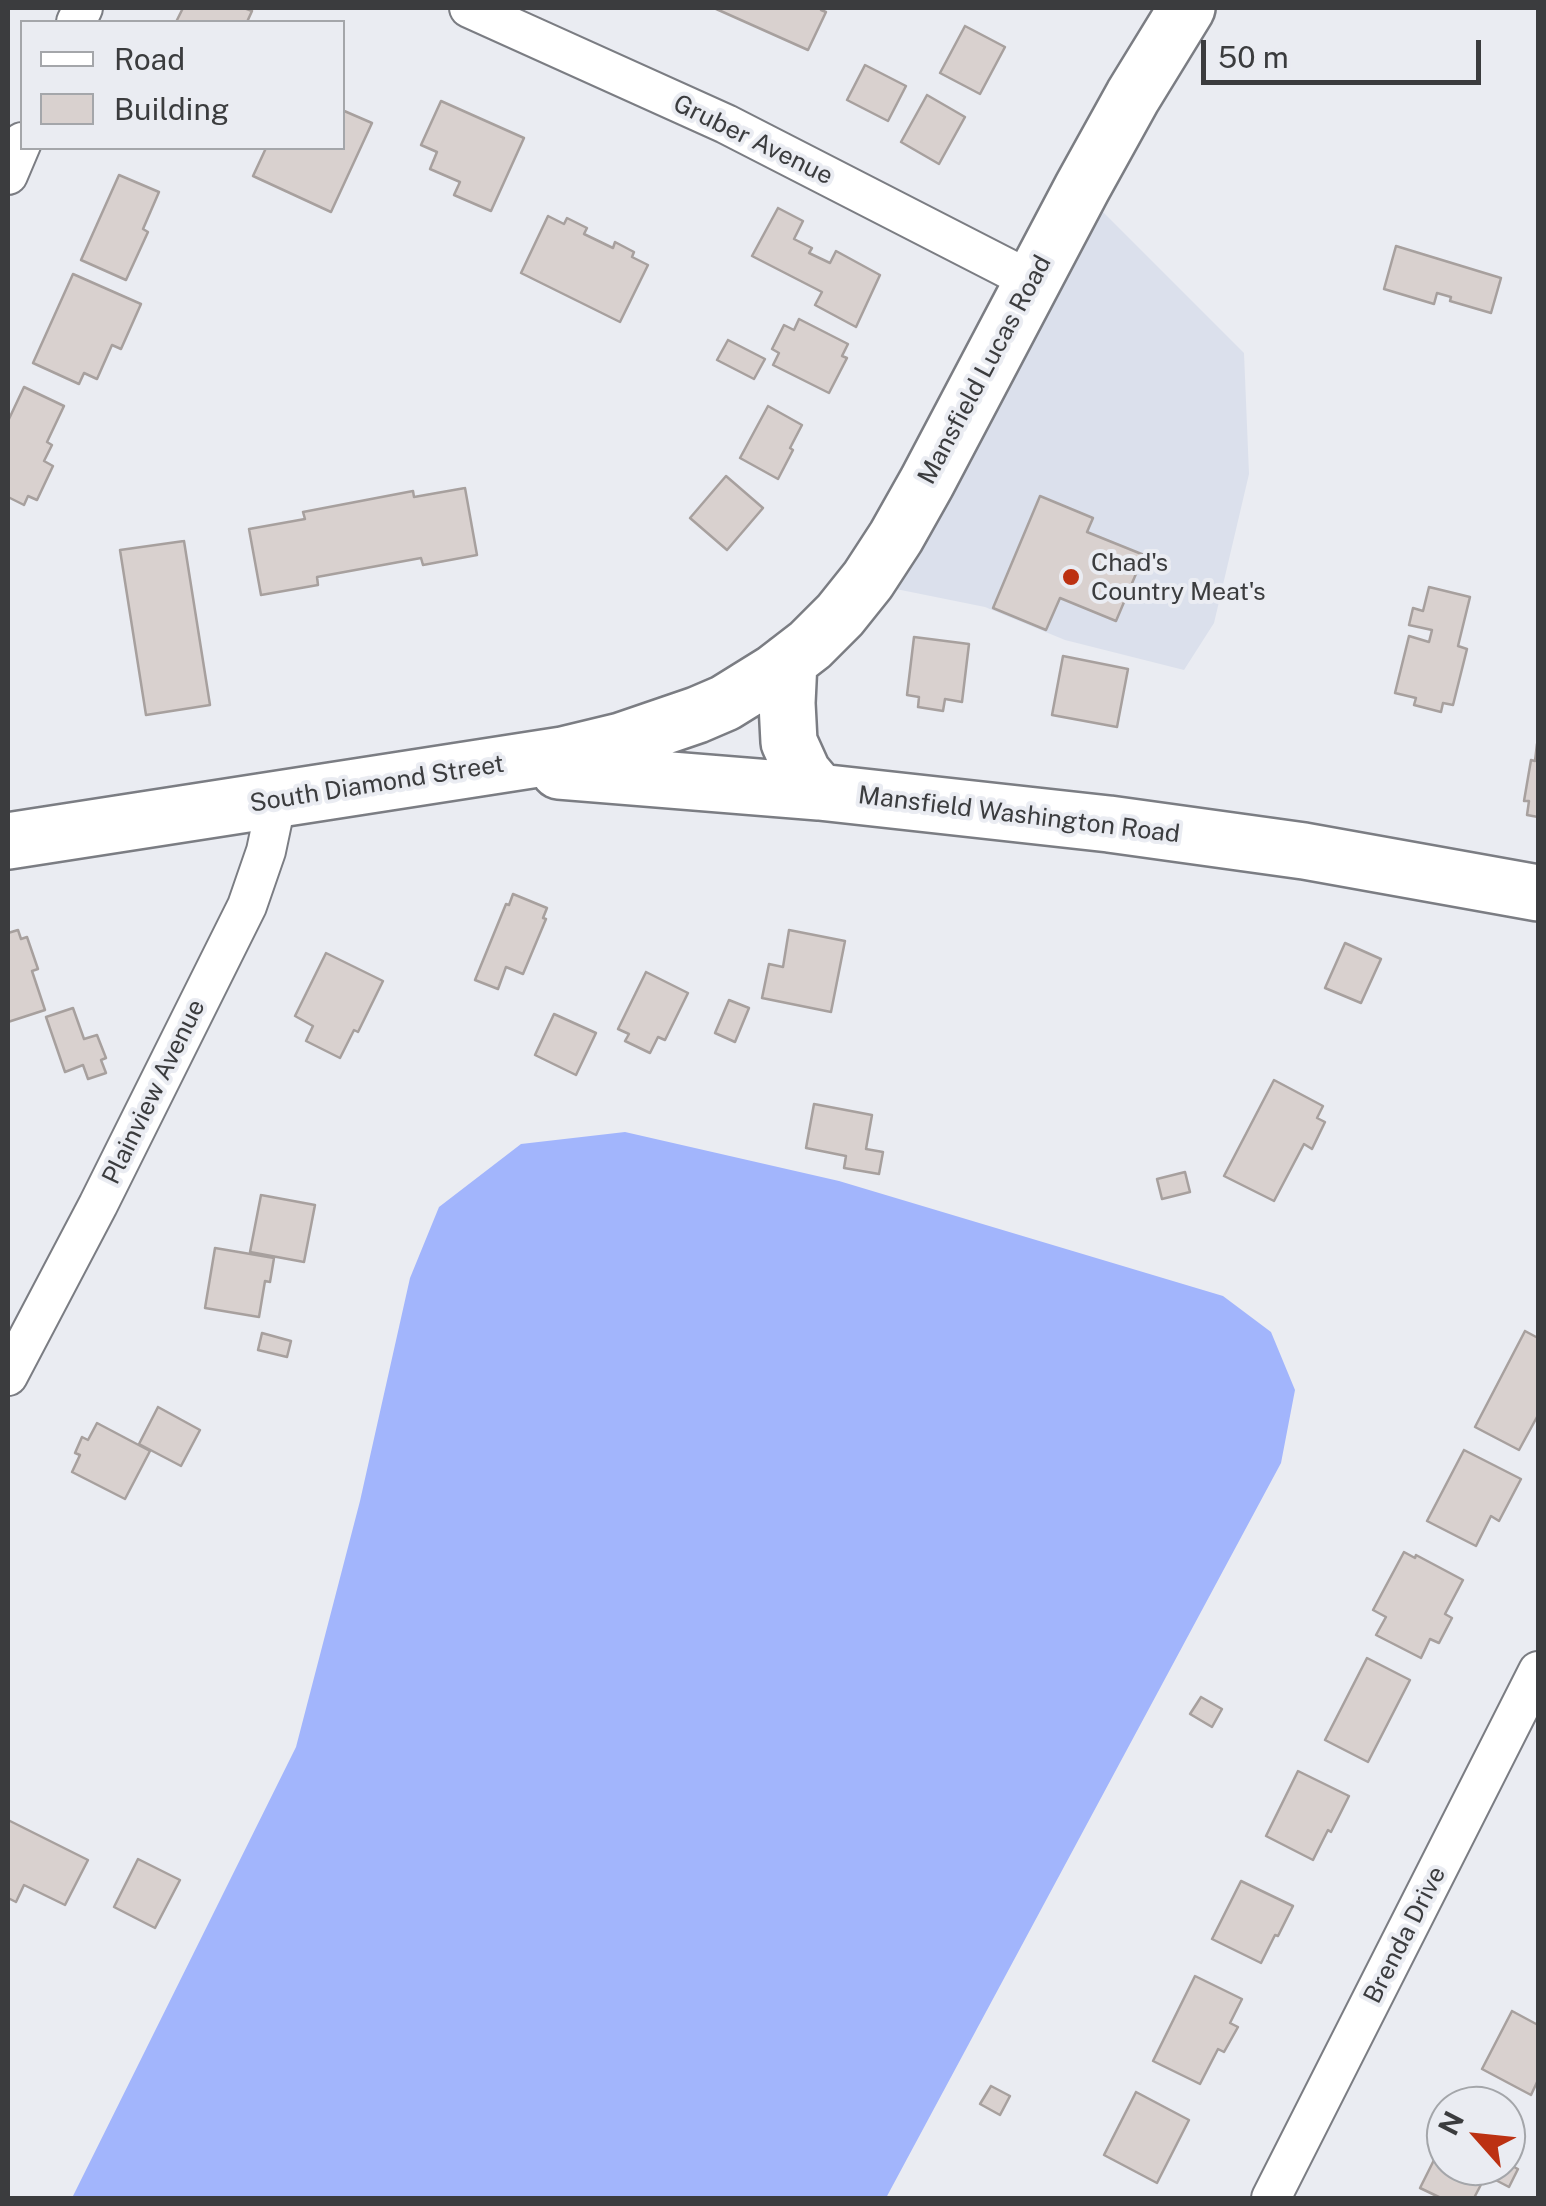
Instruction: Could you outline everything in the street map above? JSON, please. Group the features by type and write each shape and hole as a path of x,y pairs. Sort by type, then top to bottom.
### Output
{"street":[{"name":"Gruber Avenue","path":"469,8 726,124 1032,282"},
{"name":"Mansfield Lucas Road","path":"738,695 810,646 868,580 927,482 1124,111 1186,8"},
{"path":"8,175 20,147"},
{"path":"789,661 789,742 803,773 819,792"},
{"name":"South Diamond Street","path":"8,841 563,755 697,716 738,695"},
{"name":"Mansfield Washington Road","path":"496,766 819,792 1109,824 1304,852 1538,893"},
{"name":"Plainview Avenue","path":"8,1376 247,906 266,851 277,799"},
{"name":"Brenda Drive","path":"1272,2198 1538,1671"}],"shaded area":[{"path":"1096,205 1244,353 1249,474 1214,623 1184,670 1065,640 985,607 891,588"},
{"path":"625,1132 839,1181 1223,1296 1271,1332 1295,1390 1281,1463 886,2198 72,2198 296,1747 360,1501 410,1278 439,1207 521,1144"}],"building":[{"path":"183,8 252,11 248,20 177,20"},
{"path":"714,8 822,8 826,12 808,50"},
{"path":"965,26 1005,47 980,94 940,73"},
{"path":"865,65 906,86 888,121 847,100"},
{"path":"927,95 965,117 939,164 901,142"},
{"path":"441,101 524,138 491,211 454,195 460,182 430,169 437,152 421,145"},
{"path":"345,111 372,123 331,212 253,176 265,150 345,150"},
{"path":"119,175 159,192 143,229 148,232 126,280 81,260"},
{"path":"778,208 803,221 794,239 812,248 809,253 830,263 836,251 880,275 856,327 815,305 822,292 752,256"},
{"path":"548,216 564,224 567,218 587,228 584,234 613,248 615,242 648,265 620,322 521,273"},
{"path":"1396,246 1501,278 1491,313 1437,293 1434,304 1384,289"},
{"path":"73,274 141,304 121,349 112,345 97,379 84,373 79,384 33,363"},
{"path":"799,319 848,344 842,356 847,358 829,393 773,365 779,353 772,349 784,325 794,330"},
{"path":"728,340 765,359 754,379 717,360"},
{"path":"24,387 64,406 47,442 52,445 44,461 53,466 37,500 28,496 24,505 8,497 8,421"},
{"path":"768,406 802,425 778,479 740,458"},
{"path":"726,476 763,508 727,550 690,518"},
{"path":"465,488 477,555 423,565 421,558 317,577 318,585 261,595 249,529 305,519 303,512 413,491 414,497"},
{"name":"Chad's Country Meat's","path":"1040,496 1093,518 1087,532 1144,555 1116,621 1060,598 1046,630 993,608"},
{"path":"184,541 210,705 146,715 120,550"},
{"path":"1429,587 1470,597 1458,646 1467,649 1453,705 1443,703 1441,712 1414,705 1416,698 1395,693 1409,636 1429,642 1432,630 1409,625 1413,608 1423,611"},
{"path":"914,637 969,644 962,702 945,699 943,711 918,707 919,697 907,695"},
{"path":"1063,656 1128,669 1117,727 1052,715"},
{"path":"1537,744 1538,817 1527,815 1529,801 1524,801"},
{"path":"513,894 547,908 543,918 546,919 523,974 506,967 498,989 475,980"},
{"path":"18,930 21,939 27,937 38,969 32,971 45,1010 8,1022 8,933"},
{"path":"789,930 845,941 831,1012 762,998 769,964 783,967"},
{"path":"1345,943 1381,959 1361,1003 1325,988"},
{"path":"326,953 383,981 358,1032 354,1030 340,1058 306,1041 313,1026 295,1016"},
{"path":"646,972 688,993 665,1040 658,1037 650,1053 625,1041 629,1034 618,1029"},
{"path":"729,1000 749,1008 735,1042 715,1033"},
{"path":"73,1008 84,1039 97,1035 106,1058 101,1060 106,1073 88,1079 83,1065 65,1072 46,1017"},
{"path":"554,1014 596,1033 576,1075 535,1055"},
{"path":"1274,1080 1323,1106 1317,1118 1325,1122 1312,1149 1304,1144 1274,1201 1224,1176"},
{"path":"814,1104 872,1115 866,1149 883,1152 879,1174 844,1168 846,1156 806,1148"},
{"path":"1185,1172 1190,1192 1162,1199 1157,1179"},
{"path":"261,1195 315,1205 304,1262 250,1252"},
{"path":"215,1248 274,1258 270,1282 265,1281 259,1317 205,1308"},
{"path":"1525,1331 1538,1338 1538,1418 1519,1450 1475,1427"},
{"path":"262,1333 291,1341 287,1357 258,1350"},
{"path":"158,1407 200,1430 181,1466 139,1444"},
{"path":"97,1423 150,1451 125,1499 72,1472 80,1455 75,1453 82,1437 88,1440"},
{"path":"1464,1450 1521,1479 1499,1521 1491,1516 1476,1546 1427,1521"},
{"path":"1404,1552 1463,1580 1445,1614 1452,1618 1439,1643 1430,1639 1421,1658 1376,1635 1386,1617 1373,1610"},
{"path":"1367,1658 1410,1680 1368,1762 1325,1740"},
{"path":"1201,1697 1222,1709 1212,1727 1190,1714"},
{"path":"1298,1771 1349,1796 1313,1860 1266,1836"},
{"path":"8,1820 88,1860 65,1905 24,1885 16,1902 8,1898"},
{"path":"138,1859 180,1880 155,1928 114,1907"},
{"path":"1241,1881 1293,1906 1261,1963 1212,1939"},
{"path":"1195,1976 1242,1999 1230,2023 1238,2027 1224,2052 1218,2049 1200,2084 1153,2061"},
{"path":"1512,2011 1538,2025 1538,2080 1531,2095 1526,2092 1526,2086 1514,2086 1482,2069"},
{"path":"991,2086 1010,2096 1000,2115 980,2104"},
{"path":"1136,2092 1189,2120 1157,2183 1104,2155"},
{"path":"1426,2176 1426,2186 1480,2186 1474,2198 1441,2198 1420,2188"}],"place":[{"name":"Chad's Country Meat's","path":"1071,577"}]}
